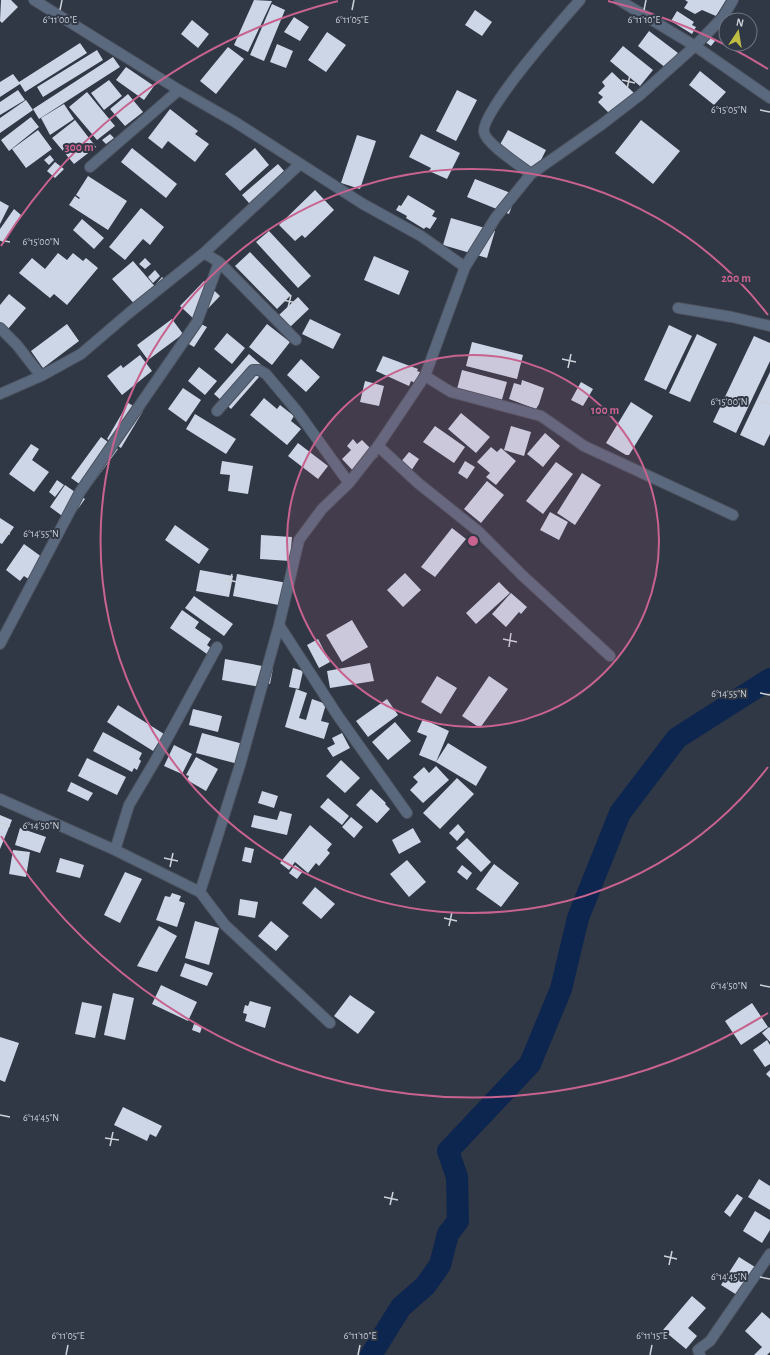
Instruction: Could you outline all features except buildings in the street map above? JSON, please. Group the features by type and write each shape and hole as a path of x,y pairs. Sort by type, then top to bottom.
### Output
{"street":[{"path":"34,0 179,90 235,122 363,204 421,236 465,267"},
{"path":"531,174 489,141 484,132 485,124 490,113 535,52 580,0"},
{"path":"619,0 695,46 770,98"},
{"path":"200,892 240,764 279,625 299,540 322,509 349,483 378,446 425,376 465,267 496,217 531,174 634,99 695,46 723,17 733,0"},
{"path":"90,167 179,90"},
{"path":"0,394 41,376 81,354 129,313 204,253 300,164"},
{"path":"204,253 219,262 296,340"},
{"path":"0,644 80,492 197,322 219,262"},
{"path":"678,308 769,322"},
{"path":"0,328 17,345 41,376"},
{"path":"217,411 253,370 259,370 266,374 297,411 349,483"},
{"path":"425,376 451,392 541,416 584,446 733,515"},
{"path":"378,446 418,483 478,531 523,576 610,656"},
{"path":"279,625 338,716 407,812"},
{"path":"115,850 129,804 155,761 217,647"},
{"path":"0,798 115,850 200,892 225,925 330,1023"},
{"path":"700,1355 698,1350 710,1342 770,1254"}],"waterway":[{"path":"371,1355 401,1307 425,1286 440,1265 448,1234 458,1221 457,1177 448,1151 530,1064 561,989 578,918 620,813 677,738 770,679"}]}
